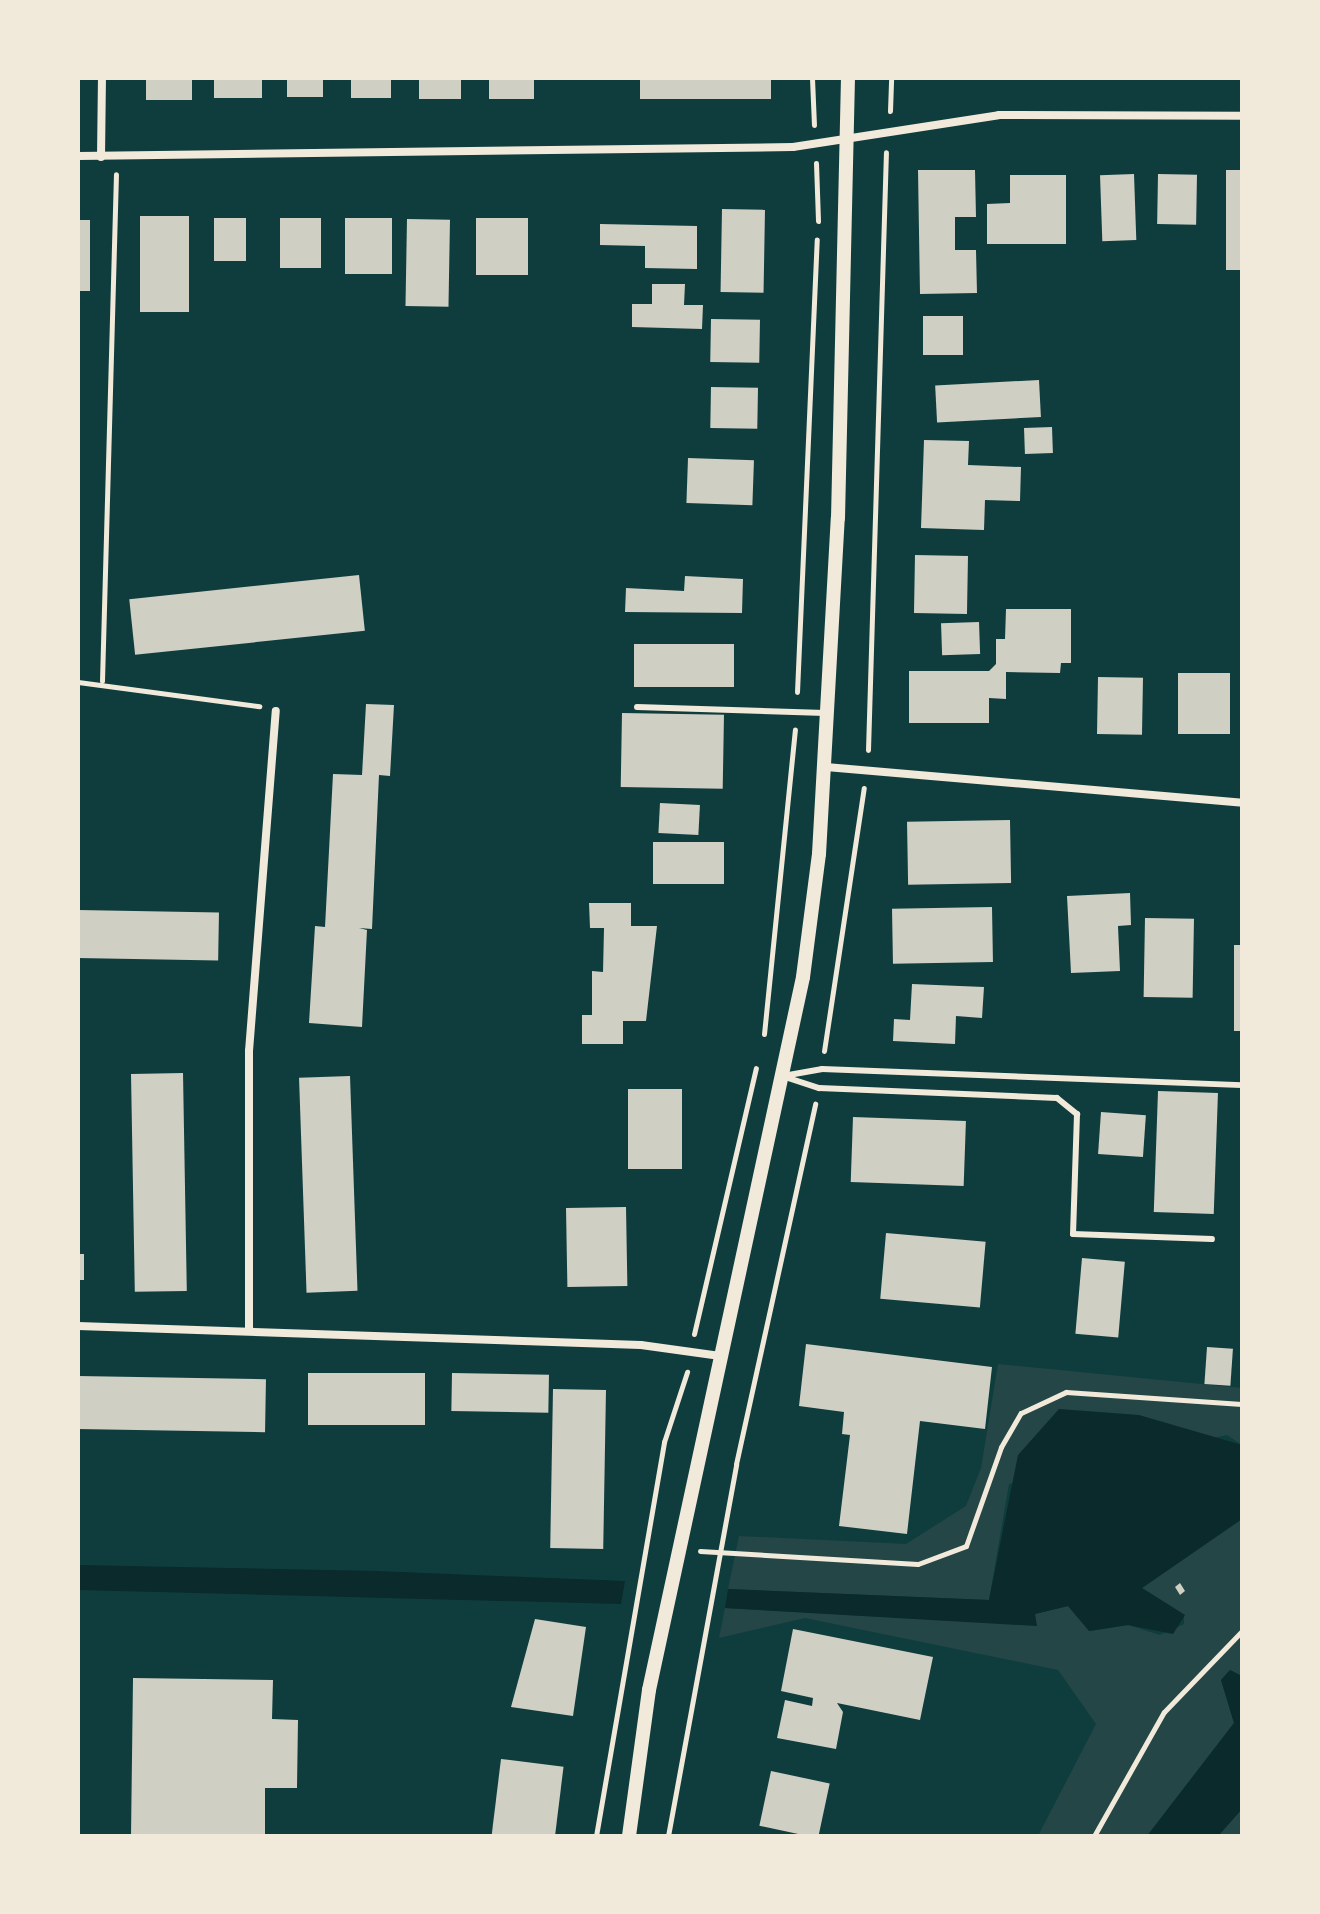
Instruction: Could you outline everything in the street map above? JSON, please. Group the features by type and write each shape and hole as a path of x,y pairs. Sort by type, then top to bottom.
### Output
{"street":[{"path":"101,157 102,78"},
{"path":"629,1836 679,1550 803,977 829,713 848,78"},
{"path":"78,156 815,143 999,115 1242,116"},
{"path":"249,1328 249,1051 276,711"},
{"path":"826,767 1242,803"},
{"path":"78,1326 249,1328 720,1356"}],"lane":[{"path":"637,707 829,713"},
{"path":"782,1076 822,1069 1242,1085"},
{"path":"782,1076 819,1088 1057,1098 1077,1114 1073,1234 1212,1239"}],"path":[{"path":"763,1039 796,710 815,143 812,78"},
{"path":"102,681 117,156"},
{"path":"78,682 102,681 233,698 276,711"},
{"path":"596,1836 664,1442 691,1352 759,1054"},
{"path":"679,1550 918,1564 966,1546 1001,1447 1021,1413 1066,1392 1242,1404"},
{"path":"1094,1836 1164,1712 1242,1631"}],"shaded area":[{"path":"998,1364 1242,1388 1242,1445 1227,1435 1009,1484 989,1600 728,1589 739,1536 906,1544 966,1506 981,1468"},
{"path":"1059,1409 1139,1415 1242,1445 1242,1519 1142,1588 1185,1615 1173,1634 1128,1625 1089,1631 1068,1606 1035,1614 1037,1626 725,1608 728,1589 989,1600 1018,1455"},
{"path":"1242,1519 1242,1676 1230,1670 1221,1680 1234,1723 1147,1836 1038,1836 1096,1724 1058,1670 805,1618 719,1638 725,1608 1036,1625 1035,1614 1068,1606 1090,1631 1128,1625 1160,1635 1184,1624 1184,1615 1142,1588"},
{"path":"78,1565 376,1571 625,1581 621,1604 78,1590"},
{"path":"1230,1670 1242,1676 1242,1809 1218,1836 1147,1836 1234,1723 1221,1680"},
{"path":"1242,1809 1242,1836 1218,1836"}],"building":[{"path":"146,78 192,78 192,100 146,100"},
{"path":"214,78 262,78 262,98 214,98"},
{"path":"287,78 323,78 323,97 287,97"},
{"path":"351,78 391,78 391,98 351,98"},
{"path":"419,78 461,78 461,99 419,99"},
{"path":"489,78 534,78 534,99 489,99"},
{"path":"640,78 771,78 771,99 640,99"},
{"path":"918,170 975,170 976,217 955,217 955,250 976,250 977,293 920,294"},
{"path":"1226,170 1242,170 1242,270 1226,270"},
{"path":"1134,174 1136,240 1102,241 1100,175"},
{"path":"1158,174 1197,175 1196,225 1157,224"},
{"path":"1010,175 1066,175 1066,244 987,244 987,204 1010,203"},
{"path":"722,209 765,210 764,293 721,292"},
{"path":"140,216 189,216 189,312 140,312"},
{"path":"214,218 246,218 246,261 214,261"},
{"path":"280,218 321,218 321,268 280,268"},
{"path":"345,218 392,218 392,274 345,274"},
{"path":"476,218 528,218 528,275 476,275"},
{"path":"407,219 450,220 448,307 405,306"},
{"path":"78,220 90,220 90,291 78,291"},
{"path":"600,224 697,226 697,269 645,268 645,246 600,245"},
{"path":"652,284 685,284 684,305 703,305 702,329 632,327 632,304 652,304"},
{"path":"923,316 963,316 963,355 923,355"},
{"path":"711,319 760,320 759,363 710,362"},
{"path":"1039,380 1041,417 937,422 935,385"},
{"path":"711,387 758,388 757,429 710,428"},
{"path":"1052,427 1053,453 1025,454 1024,428"},
{"path":"924,440 969,441 968,465 1021,467 1020,501 985,500 984,530 921,528"},
{"path":"688,458 754,460 752,505 686,503"},
{"path":"915,555 968,556 967,614 914,613"},
{"path":"359,575 365,631 135,655 129,599"},
{"path":"685,576 743,579 742,613 625,612 626,588 684,591"},
{"path":"1006,609 1071,609 1071,663 1061,663 1060,673 1006,672 1006,699 989,698 989,723 909,723 909,671 989,671 996,664 996,639 1005,639"},
{"path":"979,622 980,654 942,655 941,623"},
{"path":"634,644 734,644 734,687 634,687"},
{"path":"1178,673 1230,673 1230,734 1178,734"},
{"path":"1098,677 1143,678 1142,735 1097,734"},
{"path":"366,704 394,705 390,776 379,775 372,929 359,928 367,930 362,1027 309,1023 315,926 325,927 333,774 362,775"},
{"path":"622,713 724,715 723,789 621,787"},
{"path":"660,803 700,805 698,835 658,833"},
{"path":"1010,820 1011,883 908,885 907,822"},
{"path":"653,842 724,842 724,884 653,884"},
{"path":"1130,893 1131,925 1118,926 1120,971 1071,973 1067,896"},
{"path":"589,903 631,903 631,926 657,926 646,1021 623,1021 623,1044 582,1044 582,1015 592,1015 592,971 603,972 604,928 590,928"},
{"path":"992,907 993,962 893,964 892,909"},
{"path":"78,910 219,912 218,960 78,958"},
{"path":"1145,918 1194,919 1193,998 1144,997"},
{"path":"1234,945 1242,945 1242,1031 1234,1031"},
{"path":"912,984 984,987 982,1018 956,1016 955,1044 893,1041 894,1019 910,1020"},
{"path":"183,1073 187,1291 135,1292 131,1074"},
{"path":"350,1076 358,1291 307,1293 299,1078"},
{"path":"628,1089 682,1089 682,1169 628,1169"},
{"path":"1158,1091 1218,1093 1214,1214 1154,1212"},
{"path":"1101,1112 1146,1115 1143,1157 1098,1154"},
{"path":"853,1117 966,1121 964,1186 851,1182"},
{"path":"626,1207 627,1286 567,1287 566,1208"},
{"path":"886,1233 986,1242 980,1307 880,1299"},
{"path":"78,1254 84,1254 84,1280 78,1280"},
{"path":"1082,1258 1125,1262 1118,1337 1075,1334"},
{"path":"806,1344 992,1367 985,1429 920,1421 907,1534 839,1526 850,1435 842,1434 844,1412 799,1406"},
{"path":"1207,1347 1233,1349 1230,1386 1204,1384"},
{"path":"308,1373 425,1373 425,1425 308,1425"},
{"path":"452,1373 549,1375 548,1413 451,1411"},
{"path":"78,1376 266,1379 265,1432 78,1429"},
{"path":"553,1389 606,1390 603,1549 550,1548"},
{"path":"1180,1583 1185,1591 1180,1595 1175,1587"},
{"path":"535,1619 586,1627 573,1716 511,1707"},
{"path":"793,1629 933,1657 920,1720 837,1703 843,1712 836,1749 777,1738 785,1700 812,1706 813,1698 781,1691"},
{"path":"133,1678 273,1680 272,1719 298,1720 297,1788 265,1788 265,1836 131,1836"},
{"path":"501,1759 564,1767 555,1836 492,1836"},
{"path":"771,1771 830,1783 819,1836 759,1826"}]}
